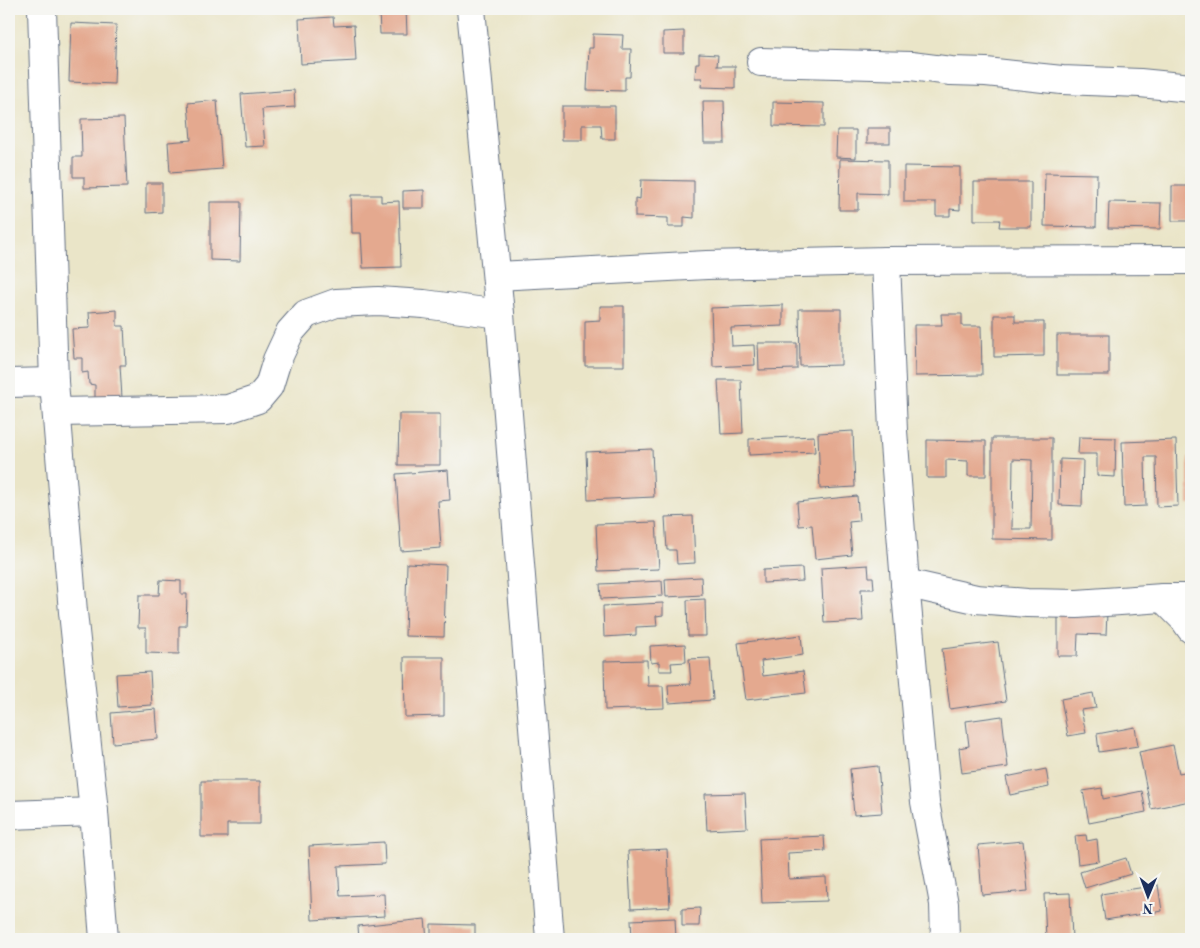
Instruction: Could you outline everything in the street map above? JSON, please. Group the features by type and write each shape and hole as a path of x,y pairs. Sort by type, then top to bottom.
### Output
{"street":[{"path":"42,9 54,382 73,612 94,812 104,939"},
{"path":"471,9 497,276 550,939"},
{"path":"761,62 910,66 1062,80 1140,83 1191,88"},
{"path":"497,276 707,264 886,261 1191,260"},
{"path":"886,261 892,431 905,583 925,802 944,904 945,939"},
{"path":"57,412 228,409 258,399 269,386 276,360 290,332 306,314 336,303 378,301 424,304 500,314"},
{"path":"9,383 54,382"},
{"path":"905,583 976,599 1027,603 1077,604 1191,598"},
{"path":"1164,598 1191,629"},
{"path":"9,815 94,812"}],"building":[{"path":"379,9 406,9 407,34 380,34"},
{"path":"333,17 334,26 354,25 356,61 301,64 299,19"},
{"path":"71,23 116,25 114,84 69,82"},
{"path":"684,31 684,53 663,53 663,32"},
{"path":"593,34 623,35 622,49 631,49 630,77 625,77 625,91 587,90 589,48 593,48"},
{"path":"699,54 718,55 717,66 735,66 735,88 701,87 702,78 695,78"},
{"path":"294,90 295,107 262,109 265,146 245,147 241,94"},
{"path":"217,100 222,169 170,173 168,142 191,140 188,103"},
{"path":"703,101 724,101 725,143 704,143"},
{"path":"773,102 824,103 824,127 773,126"},
{"path":"562,106 615,106 615,139 602,139 601,125 582,125 582,140 562,140"},
{"path":"124,118 127,187 84,188 84,177 73,177 73,157 82,157 81,119"},
{"path":"867,128 890,128 890,143 867,143"},
{"path":"837,130 856,130 856,158 836,157"},
{"path":"840,159 888,160 888,194 858,193 858,210 839,210"},
{"path":"904,166 960,167 960,210 950,209 950,216 936,216 936,202 904,202"},
{"path":"1045,173 1097,174 1096,227 1044,226"},
{"path":"641,180 694,181 694,218 684,217 684,227 668,227 668,218 635,217 635,198 640,199"},
{"path":"974,182 1031,182 1031,227 999,227 1000,220 974,220"},
{"path":"146,183 162,183 162,212 146,213"},
{"path":"1172,186 1191,186 1191,221 1172,221"},
{"path":"424,190 424,208 403,208 403,191"},
{"path":"351,195 381,195 381,202 399,201 401,267 363,268 361,233 352,233"},
{"path":"210,202 241,202 240,261 210,260"},
{"path":"1109,202 1161,203 1160,229 1108,228"},
{"path":"783,305 783,326 731,328 732,346 754,345 755,365 713,367 711,308"},
{"path":"600,306 624,306 624,366 585,366 585,321 600,320"},
{"path":"799,309 841,309 841,365 800,366"},
{"path":"117,310 117,326 124,326 126,365 120,365 122,398 95,399 95,385 89,384 88,372 82,373 82,358 74,358 72,329 90,328 89,312"},
{"path":"941,314 962,314 962,326 981,326 982,375 915,376 914,325 942,325"},
{"path":"994,315 1015,315 1015,322 1044,322 1044,356 994,357"},
{"path":"1057,335 1109,335 1109,375 1057,375"},
{"path":"758,343 797,343 797,369 759,370"},
{"path":"718,380 741,380 743,433 721,434"},
{"path":"399,414 440,414 440,465 398,465"},
{"path":"853,431 855,487 820,489 818,433"},
{"path":"814,436 815,452 749,455 749,439"},
{"path":"1079,437 1116,438 1115,477 1097,476 1097,454 1078,454"},
{"path":"992,438 1052,438 1052,540 992,539","holes":["1013,459 1032,460 1031,529 1012,529"]},
{"path":"927,440 986,441 986,476 968,476 968,461 946,460 946,478 927,478"},
{"path":"1176,440 1178,506 1157,507 1156,457 1145,457 1146,506 1124,507 1122,442"},
{"path":"652,449 654,497 588,500 586,452"},
{"path":"1188,457 1191,457 1191,504 1188,504"},
{"path":"1060,459 1083,460 1082,506 1059,505"},
{"path":"448,470 450,500 438,501 441,548 401,551 396,474"},
{"path":"857,496 859,521 849,522 852,555 815,559 812,525 799,526 797,502"},
{"path":"693,516 695,563 677,564 676,550 667,550 665,517"},
{"path":"656,522 659,569 598,571 596,524"},
{"path":"407,563 446,565 444,637 405,636"},
{"path":"868,565 869,577 873,577 874,589 861,589 863,621 824,623 821,568"},
{"path":"802,568 803,581 763,583 763,570"},
{"path":"701,577 702,595 666,597 665,579"},
{"path":"160,580 181,581 181,594 187,594 186,626 179,626 179,654 146,653 146,628 138,628 139,595 159,595"},
{"path":"662,581 663,596 601,599 600,584"},
{"path":"705,599 706,636 688,636 687,600"},
{"path":"663,603 663,615 656,616 657,626 636,627 636,635 604,637 603,606"},
{"path":"1058,613 1107,613 1106,635 1078,634 1077,656 1058,656"},
{"path":"801,635 803,655 761,661 763,676 803,671 806,693 746,700 738,643"},
{"path":"998,642 1006,701 950,709 942,649"},
{"path":"685,644 686,662 671,663 672,671 659,671 659,662 651,663 650,646"},
{"path":"404,657 444,657 444,716 405,717"},
{"path":"710,658 713,700 669,703 668,685 691,684 689,659"},
{"path":"647,660 648,686 663,686 664,708 605,710 604,661"},
{"path":"150,672 152,705 118,707 116,674"},
{"path":"1093,693 1096,708 1081,710 1086,733 1068,736 1061,699"},
{"path":"156,709 158,739 113,743 111,713"},
{"path":"1002,716 1008,767 962,773 959,748 969,746 966,721"},
{"path":"1135,727 1138,746 1099,752 1097,734"},
{"path":"1173,745 1179,773 1184,772 1190,801 1151,809 1139,752"},
{"path":"878,766 882,813 854,815 850,769"},
{"path":"1046,769 1049,787 1010,795 1006,777"},
{"path":"201,781 260,781 260,824 227,824 227,837 201,837"},
{"path":"1102,788 1103,799 1142,791 1146,812 1089,823 1083,791"},
{"path":"745,793 747,828 707,830 705,794"},
{"path":"1086,835 1087,841 1097,839 1099,861 1078,864 1075,836"},
{"path":"824,836 825,851 788,853 789,879 826,877 827,901 762,903 759,839"},
{"path":"1023,841 1028,891 982,895 978,845"},
{"path":"384,842 385,864 338,866 340,896 384,894 385,916 312,920 309,846"},
{"path":"667,849 670,907 631,909 628,851"},
{"path":"1126,858 1131,874 1085,888 1080,872"},
{"path":"1158,885 1162,911 1105,920 1101,894"},
{"path":"1070,893 1072,939 1046,939 1044,894"},
{"path":"700,908 699,926 682,926 682,909"},
{"path":"675,918 676,939 632,939 631,920"},
{"path":"425,919 427,939 359,939 358,926"},
{"path":"431,924 475,925 475,939 431,939"}]}
